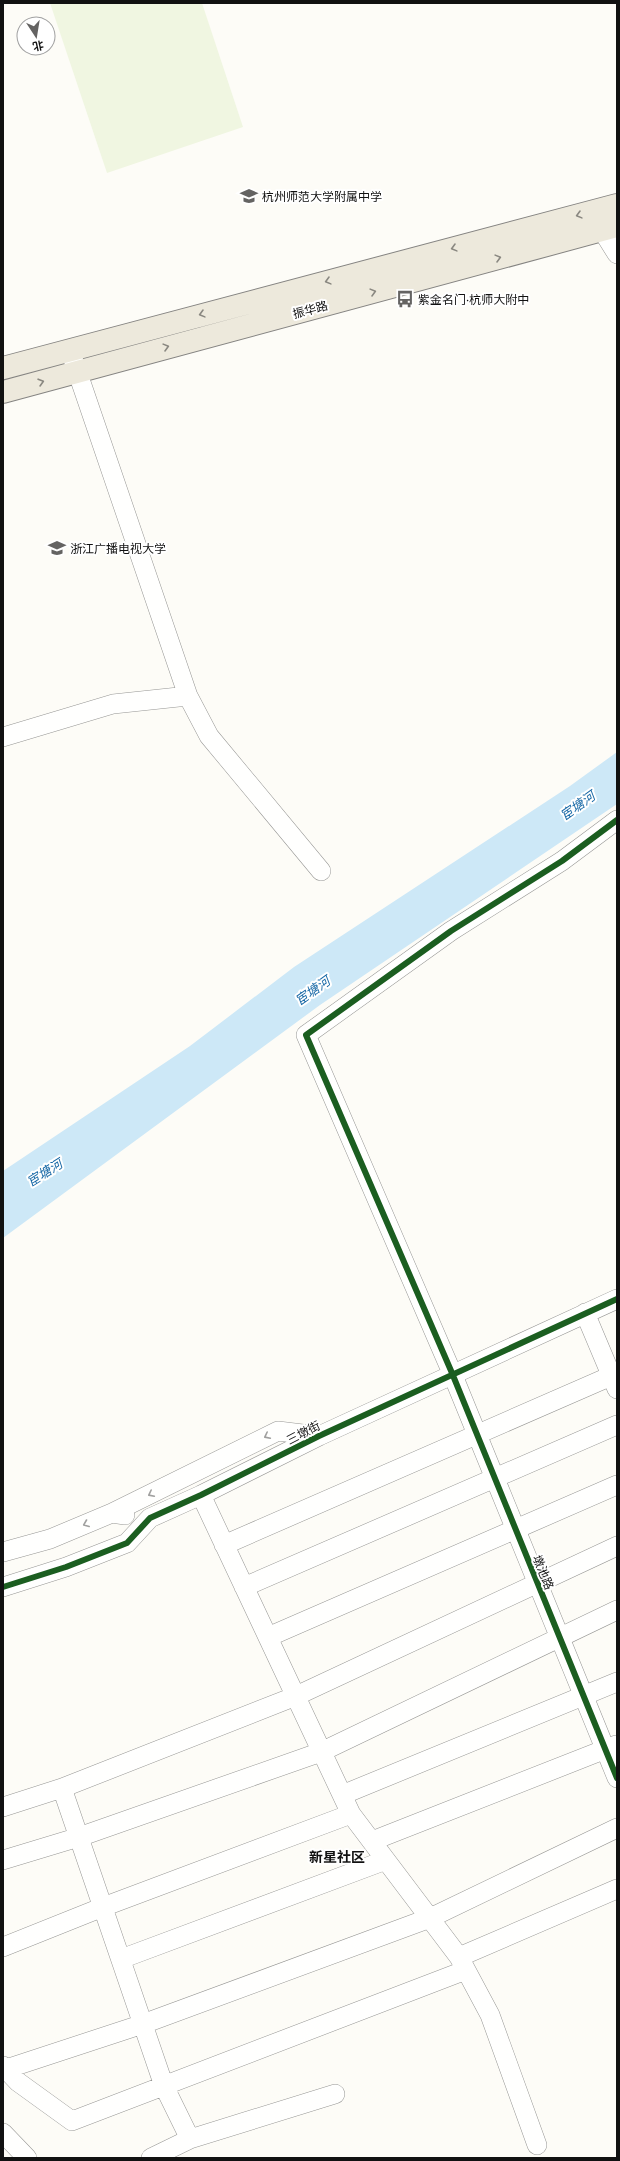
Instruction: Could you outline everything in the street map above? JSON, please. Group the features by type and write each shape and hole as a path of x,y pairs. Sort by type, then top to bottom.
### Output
{"main road":[{"name":"振华路","path":"3,368 69,349 617,205"},
{"name":"振华路","path":"3,392 609,228"}],"street":[{"path":"609,228 617,254"},
{"path":"69,349 188,696 209,736 321,871"},
{"path":"3,737 114,704 188,696"},
{"name":"墩池路","path":"617,820 562,861 451,931 306,1035 452,1373 584,1697 611,1747 617,1778"},
{"name":"三墩街","path":"3,1587 66,1567 127,1543 150,1518 201,1496 319,1436 452,1373 617,1299"},
{"path":"224,1545 476,1434 614,1383 586,1313"},
{"path":"244,1587 495,1480 617,1425"},
{"path":"3,1552 50,1539 112,1513 278,1431 319,1436"},
{"path":"268,1637 515,1528 617,1485"},
{"path":"201,1496 351,1814 430,1918 462,1964 490,2015 537,2145"},
{"path":"112,1513 150,1518"},
{"path":"3,1807 62,1788 296,1696 617,1546"},
{"path":"3,1860 79,1837 322,1752 617,1610"},
{"path":"342,1795 584,1697 617,1682"},
{"path":"372,1842 611,1747"},
{"path":"62,1788 164,2086 190,2139"},
{"path":"3,1947 103,1907 351,1814"},
{"path":"617,1828 430,1918 143,2024 4,2067 18,2082 72,2121 164,2086 462,1964 617,1889"},
{"path":"121,1959 386,1860"},
{"path":"151,2158 190,2139 335,2094"},
{"path":"3,2133 27,2158"}],"green space":[{"path":"50,3 202,3 243,127 107,173 56,21 56,16 54,16"}],"water":[{"name":"宦塘河","path":"617,752 617,804 320,1005 3,1238 3,1171 190,1046 294,967 570,786"}],"cycle path":[{"path":"617,820 562,861 451,931 306,1035 452,1373 617,1778"},
{"path":"3,1587 66,1567 127,1543 150,1518 201,1495 319,1436 617,1299"}],"place":[{"name":"杭州师范大学附属中学","path":"249,196"},
{"name":"紫金名门·杭师大附中","path":"405,299"},
{"name":"浙江广播电视大学","path":"57,548"}],"district":[{"name":"新星社区","path":"337,1856"}]}
